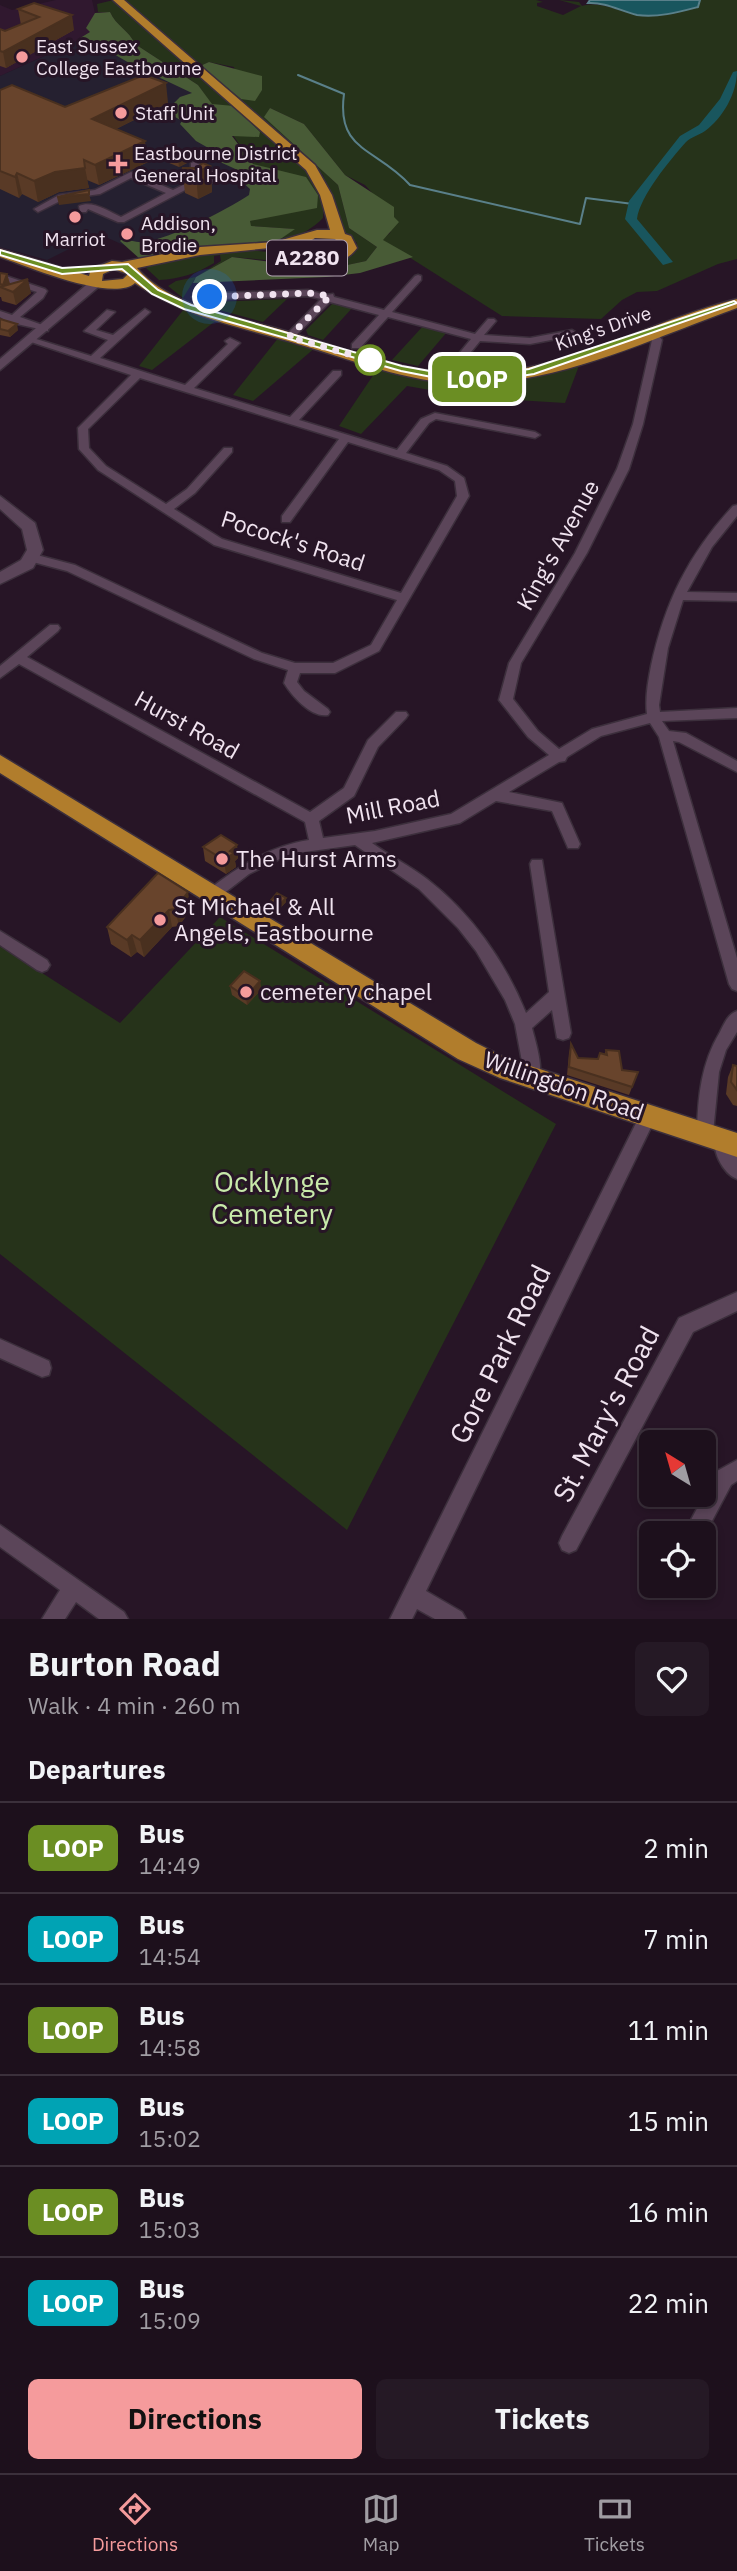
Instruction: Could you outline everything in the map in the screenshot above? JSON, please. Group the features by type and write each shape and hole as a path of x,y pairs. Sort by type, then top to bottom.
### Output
{"main road":[{"name":"A2280","path":"118,0 311,168 323,187 339,236"},
{"name":"A2280","path":"301,255 296,248 303,238 323,225 330,214"},
{"name":"A2280","path":"131,272 150,261 200,251 252,247 285,245 322,233 339,236 349,243 348,253 326,261 252,247"},
{"name":"King's Drive","path":"0,253 62,271 97,277 114,286 155,292"},
{"name":"King's Drive","path":"131,272 155,292 188,307 414,372 481,379 530,372 737,303"},
{"path":"97,277 131,272 127,283 114,286"},
{"name":"Willingdon Road","path":"0,763 467,1051 500,1068 721,1139"}],"street":[{"path":"83,210 83,206 89,206 121,220 187,186 194,189 219,176 194,165"},
{"path":"38,209 62,197 97,192 131,175 173,193"},
{"path":"0,277 42,290 40,296 11,320"},
{"path":"0,366 33,341 75,302 97,277"},
{"path":"356,346 418,278"},
{"path":"75,302 114,286"},
{"path":"197,297 210,300 308,293 330,296 478,338 530,341 572,333"},
{"path":"289,337 330,296"},
{"path":"93,359 145,312"},
{"path":"0,314 11,320 45,329"},
{"path":"111,316 88,332 115,339"},
{"path":"453,366 491,321"},
{"name":"King's Avenue","path":"560,757 533,734 506,700 515,663 581,553 623,469 638,424 657,340 652,332"},
{"path":"33,341 443,468 454,474 463,488 460,504 375,649 335,668 295,668 258,656 71,568 33,558"},
{"path":"187,389 235,343 230,341"},
{"path":"292,421 337,373"},
{"name":"Pocock's Road","path":"138,374 83,428 84,449 102,468 218,542 403,598"},
{"path":"400,454 425,421 435,416 535,435"},
{"path":"286,519 346,437"},
{"path":"165,509 191,491 228,450"},
{"path":"0,579 33,558 36,550 33,533 2,504"},
{"path":"737,509 715,530 677,596 660,650 652,697 654,717 665,736 737,984"},
{"path":"677,596 737,597"},
{"path":"0,673 54,628"},
{"name":"Hurst Road","path":"18,658 311,819"},
{"path":"295,668 290,683 299,694 323,712"},
{"name":"Mill Road","path":"213,894 234,877 271,855 317,843 357,839 455,818 560,757 597,732 654,717 737,713"},
{"path":"317,843 311,819 346,796 373,744 401,715"},
{"path":"665,736 681,737 737,767"},
{"path":"495,795 556,807 573,844"},
{"path":"357,839 421,883 450,908 494,965 524,1025 530,1047 532,1078"},
{"path":"537,864 563,1033"},
{"path":"0,937 41,964"},
{"path":"524,1025 556,995"},
{"path":"737,1018 718,1046 707,1080 725,1154 737,1171"},
{"name":"Gore Park Road","path":"401,1619 649,1114"},
{"name":"St. Mary's Road","path":"569,1543 686,1325 737,1301"},
{"path":"0,1348 42,1368"},
{"path":"701,1521 724,1478 737,1470"},
{"path":"0,1535 117,1619"},
{"path":"53,1619 74,1587"},
{"path":"413,1595 455,1619"}],"shaded area":[{"name":"East Sussex College Eastbourne","path":"56,0 92,0 99,31 0,76 0,5 12,10"},
{"path":"590,0 700,0 698,7 645,16 588,3"},
{"path":"110,12 135,44 198,85 212,104 234,106 260,132 259,137 232,136 253,164 306,177 318,195 317,208 250,221 251,226 295,229 279,240 215,246 140,259 120,241 123,238 144,242 183,230 249,195 250,189 239,179 242,172 220,162 219,154 196,141 180,124 182,121 170,114 168,109 180,97 192,93 154,75 154,68 131,64 112,53 117,49 106,41 84,46 77,40 90,32 86,28 95,13"},
{"name":"Eastbourne District General Hospital","path":"98,32 193,89 271,188 145,248 130,248 99,234 47,260 0,247 0,76"},
{"path":"209,62 262,76 262,90 255,101 241,99 200,66"},
{"path":"270,108 304,124 345,175 394,207 394,217 399,222 383,240 413,257 360,273 193,283 196,277 232,257 303,266 312,264 319,271 366,261 377,247 349,228 338,185 264,117"}],"green space":[{"path":"114,0 284,145 314,179 324,203 323,218 297,236 269,243 248,244 294,229 250,226 249,221 274,215 269,169 253,164 198,85 135,44 110,12 98,12 97,4"},
{"path":"123,0 536,0 543,2 537,3 537,6 563,15 581,6 559,0 579,2 582,6 605,6 649,15 698,7 700,0 737,0 737,259 718,264 657,291 637,292 622,300 601,319 502,316 382,240 390,233 394,217 365,185 345,175 304,124 270,108 265,117 338,185 349,228 377,247 366,261 319,271 312,264 232,257 196,277 221,261 220,255 214,256 214,263 194,273 159,280 146,268 186,255 244,250 327,261 353,255 357,243 341,229 323,175 221,83 241,99 234,67 209,62 200,66"},
{"path":"196,277 183,298 168,286 176,281"},
{"path":"287,299 263,322 212,308 213,302"},
{"path":"335,301 354,306 323,340 308,335 306,330"},
{"path":"184,309 218,319 152,370 139,366"},
{"path":"424,325 447,332 418,366 392,360"},
{"path":"279,337 316,347 253,401 233,395"},
{"path":"580,363 565,403 470,397 407,386 361,434 339,426 378,368 429,379 479,382 529,377"},
{"name":"Ocklynge Cemetery","path":"220,917 556,1124 347,1530 0,1254 0,946 120,1023"}],"building":[{"path":"34,3 72,15 3,52 0,51 0,29 5,31 39,17 18,9"},
{"path":"144,75 166,83 92,119 145,141 95,165 84,160 85,168 55,172 34,181 17,173 15,177 0,171 0,90 12,85 65,107"},
{"path":"172,146 188,153 178,159 161,151"},
{"path":"203,163 210,166 196,173 182,168 196,168"},
{"path":"89,190 89,194 57,197"},
{"path":"0,273 7,274 3,285 0,284"},
{"path":"28,279 13,292 0,287"},
{"path":"0,319 17,324 8,331 0,329"},
{"path":"221,835 237,845 230,851 234,853 224,860 203,847"},
{"path":"158,873 188,892 175,909 169,910 140,940 132,935 127,940 107,927"},
{"path":"277,893 286,898 275,910 267,905"},
{"path":"244,971 260,981 246,997 230,986"},
{"path":"571,1044 578,1058 598,1059 600,1053 607,1055 606,1050 619,1051 622,1070 638,1072 632,1087 569,1067"},
{"path":"733,1065 737,1066 737,1090 731,1082"}],"waterway":[{"path":"667,262 631,219 633,204 684,138 703,127 725,100 737,74"},
{"path":"298,75 344,94 343,113 346,127 353,139 410,185 580,224 586,198 633,204"}],"bus line":[{"name":"LOOP","path":"0,253 62,271 124,266 134,271 135,276 155,292 188,307 414,372 452,378 508,377 530,372 737,303"}],"place":[{"name":"East Sussex College Eastbourne","path":"22,57"},
{"name":"Staff Unit","path":"121,113"},
{"name":"Eastbourne District General Hospital","path":"118,164"},
{"name":"Marriot","path":"75,217"},
{"name":"Addison, Brodie","path":"127,234"},
{"name":"The Hurst Arms","path":"222,859"},
{"name":"St Michael & All Angels, Eastbourne","path":"160,920"},
{"name":"cemetery chapel","path":"246,992"}],"route":[{"path":"210,297 308,293 330,296 289,337 370,360"}]}
